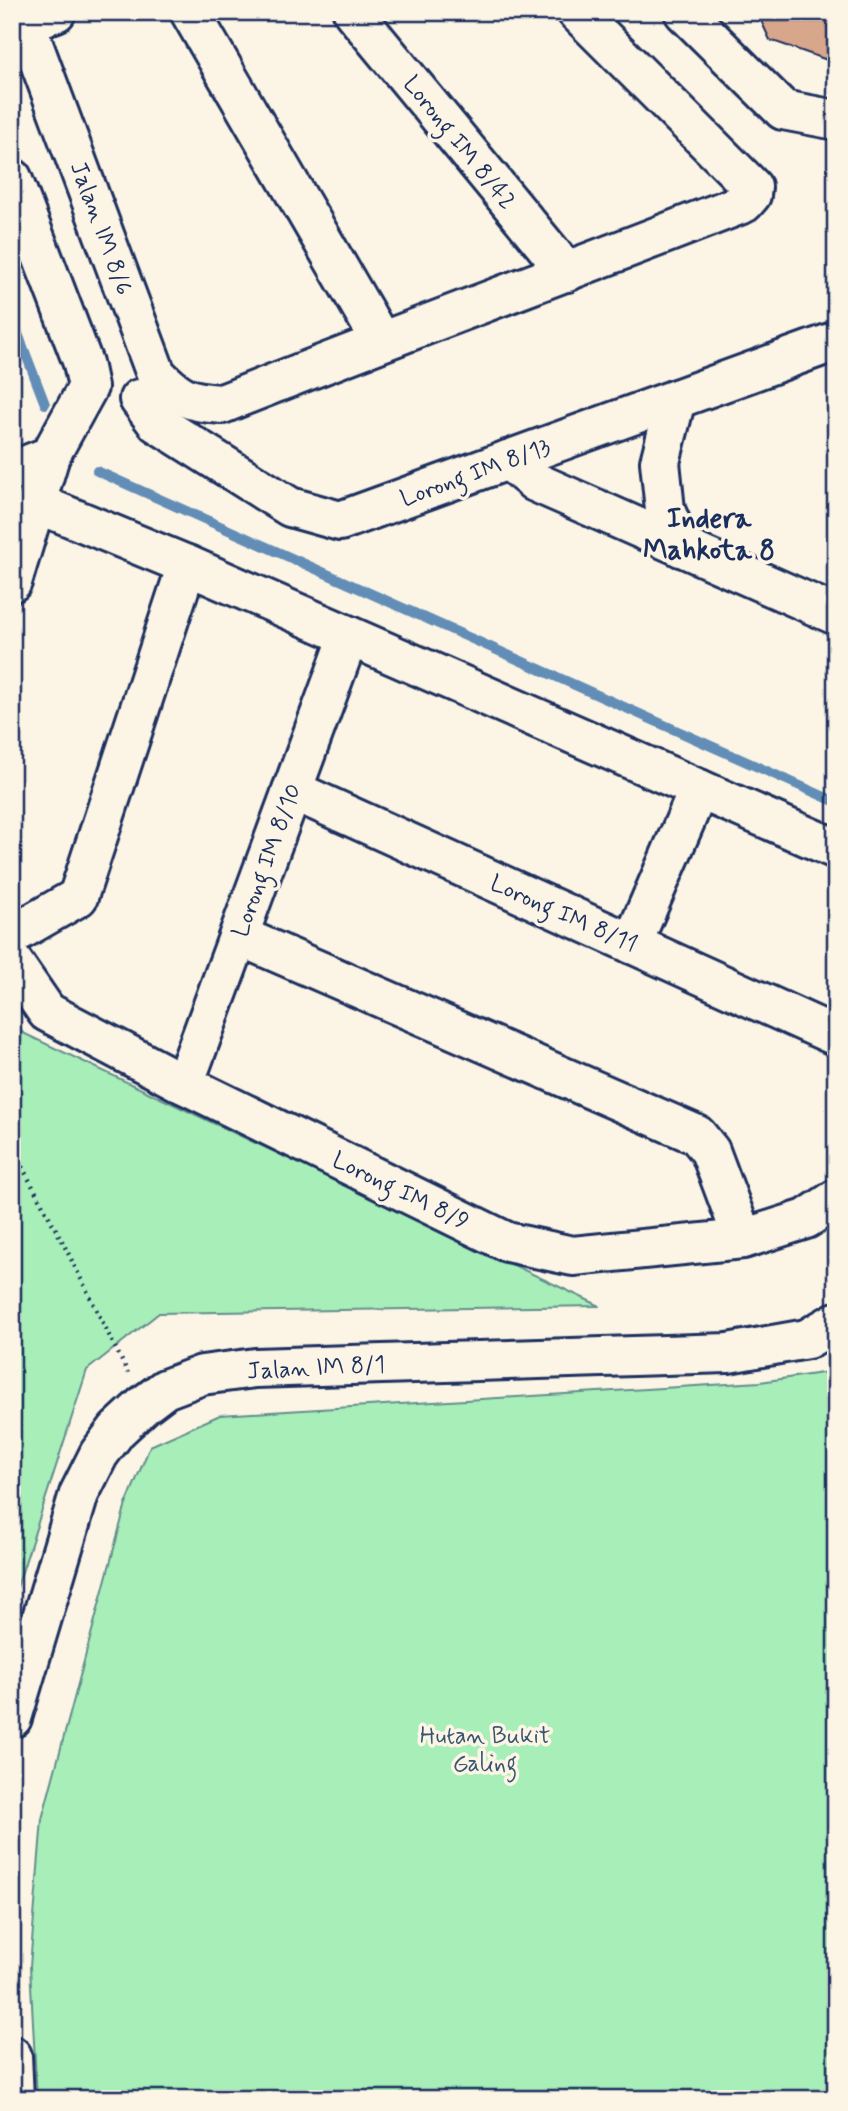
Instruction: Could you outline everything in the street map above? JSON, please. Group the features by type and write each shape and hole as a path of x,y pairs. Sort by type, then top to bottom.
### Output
{"street":[{"path":"190,12 381,341"},
{"name":"Lorong IM 8/42","path":"353,12 567,272"},
{"path":"88,387 222,404 744,203 751,195 752,187 578,12"},
{"path":"684,12 783,110 836,120"},
{"name":"Jalan IM 8/6","path":"29,19 156,374 156,395"},
{"path":"12,178 83,363 88,387 50,456 12,582"},
{"name":"Lorong IM 8/13","path":"156,395 157,423 290,507 340,522 836,341"},
{"path":"676,399 660,462 665,510 681,547"},
{"path":"12,471 50,456"},
{"path":"508,460 535,482 836,615"},
{"path":"36,503 187,565 836,849"},
{"path":"12,935 78,897 187,565"},
{"name":"Lorong IM 8/10","path":"184,1084 349,636"},
{"path":"632,944 699,789"},
{"name":"Lorong IM 8/11","path":"292,790 836,1036"},
{"path":"239,936 697,1135 710,1151 743,1238"},
{"name":"Lorong IM 8/9","path":"12,961 47,1012 184,1084 507,1242 573,1256 743,1238 806,1219 836,1199"},
{"name":"Jalan IM 8/1","path":"12,1718 79,1494 99,1454 117,1430 165,1389 202,1375 255,1368 728,1353 807,1339 836,1321"},
{"path":"12,2056 14,2099"}],"path":[{"path":"12,1148 144,1405"}],"green space":[{"path":"12,1018 23,1033 600,1306 159,1313 87,1370 12,1603"},
{"name":"Hutan Bukit Galing","path":"836,1371 836,2099 37,2099 30,1966 42,1819 125,1507 150,1446 220,1415 760,1382"}],"building":[{"path":"757,12 836,12 836,63 770,40"}],"waterway":[{"path":"12,318 45,404"},
{"path":"97,471 836,802"}],"district":[{"name":"Indera Mahkota 8","path":"709,533"}]}
